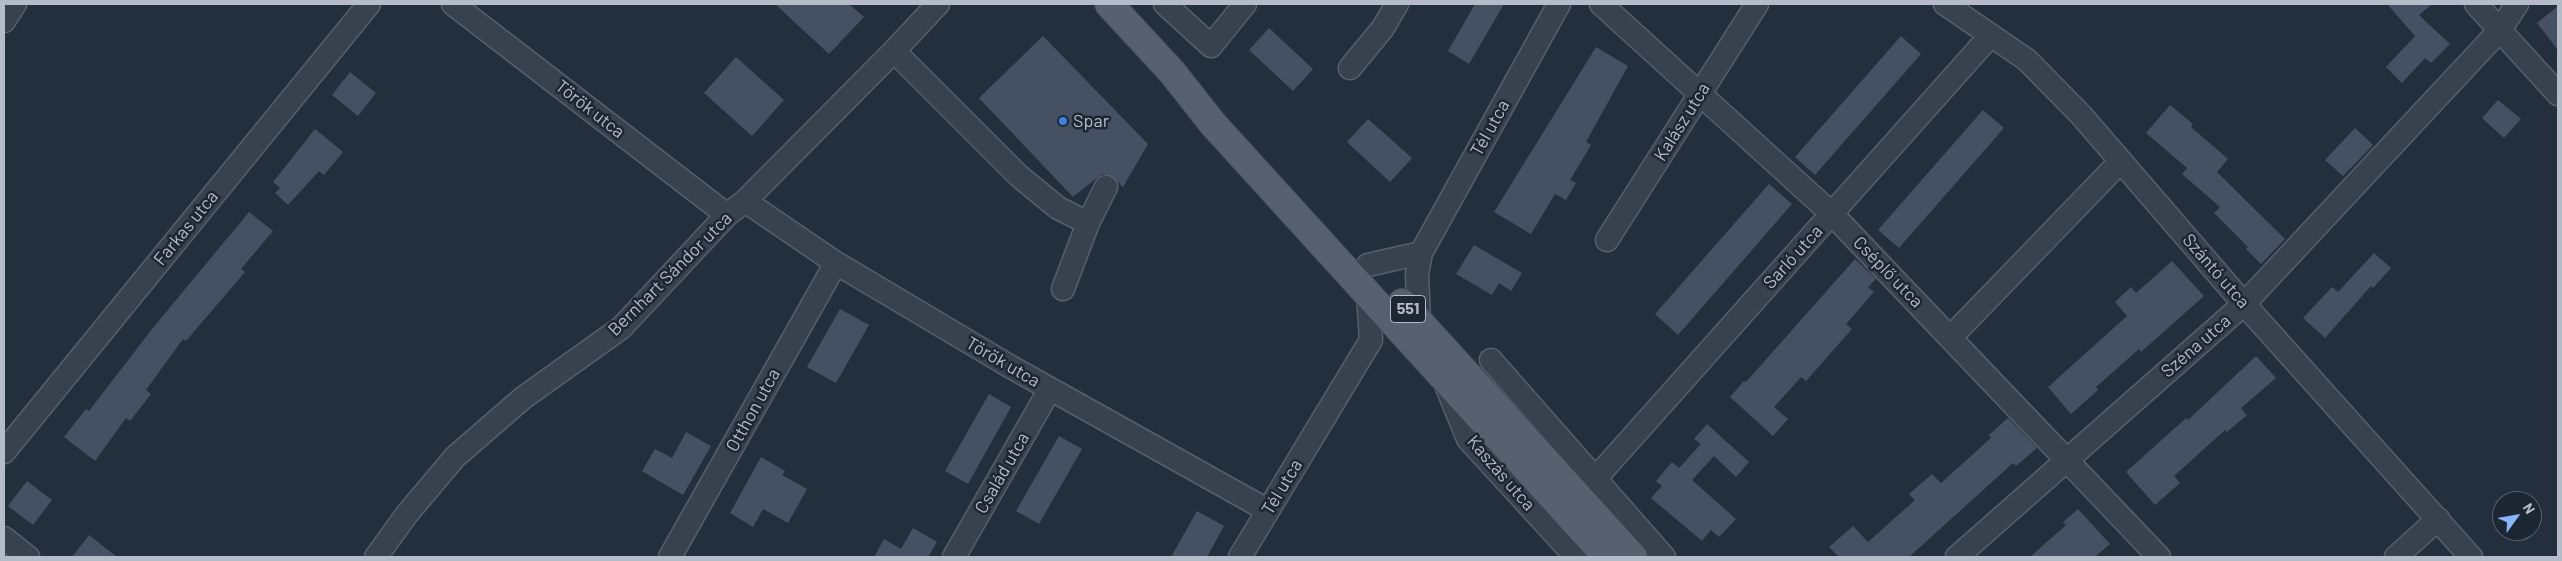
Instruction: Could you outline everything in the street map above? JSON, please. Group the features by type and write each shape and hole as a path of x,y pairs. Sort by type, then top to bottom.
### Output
{"main road":[{"name":"551","path":"1109,4 1172,72 1214,124 1368,294 1414,330 1633,557"},
{"name":"551","path":"1172,72 1226,116 1368,266 1414,330 1443,377 1607,557"}],"street":[{"path":"4,21 14,4"},
{"name":"Farkas utca","path":"4,452 369,4"},
{"name":"Török utca","path":"453,4 726,215"},
{"name":"Bernhart Sándor utca","path":"376,557 406,514 456,457 523,398 621,328 726,215 745,202 938,4"},
{"path":"1165,4 1211,46 1245,4"},
{"path":"1350,68 1383,28 1397,4"},
{"name":"Tél utca","path":"1414,330 1417,274 1421,253 1559,4"},
{"name":"Cséplő utca","path":"1600,4 1832,214 2160,557"},
{"name":"Kalász utca","path":"1607,240 1757,4"},
{"name":"Szántó utca","path":"1944,4 2027,60 2081,115 2244,304 2471,557"},
{"path":"2476,4 2558,94"},
{"name":"Széna utca","path":"1957,557 2244,304 2500,30 2517,4"},
{"name":"Sarló utca","path":"1594,479 1991,36"},
{"path":"894,51 1020,176 1058,208 1088,223"},
{"path":"1950,338 2121,161"},
{"path":"1063,290 1088,223 1106,187"},
{"name":"Török utca","path":"745,202 836,263 1050,389 1267,510"},
{"path":"1368,266 1421,253"},
{"name":"Otthon utca","path":"670,557 836,263"},
{"path":"1368,294 1371,340 1414,330"},
{"name":"Tél utca","path":"1248,553 1267,510 1371,340"},
{"path":"1491,360 1664,557"},
{"name":"Kaszás utca","path":"1443,377 1468,439 1576,557"},
{"name":"Család utca","path":"954,557 1050,389"},
{"path":"2396,557 2438,519"},
{"path":"4,538 28,557"}],"building":[{"path":"775,4 849,4 864,17 829,54"},
{"path":"1475,4 1504,4 1469,64 1448,51"},
{"path":"2387,4 2432,4 2419,15 2450,44 2431,63 2425,58 2402,83 2386,67 2415,36"},
{"path":"2558,6 2558,50 2537,23"},
{"path":"1269,28 1313,69 1293,91 1249,50"},
{"name":"Spar","path":"1043,36 1148,144 1123,187 1112,176 1102,174 1073,197 979,98"},
{"path":"1901,36 1921,54 1815,175 1795,157"},
{"path":"1596,47 1628,66 1586,142 1591,145 1570,180 1576,183 1566,200 1555,194 1531,234 1494,212"},
{"path":"736,57 784,100 752,136 704,93"},
{"path":"350,72 376,93 358,116 332,95"},
{"path":"2498,100 2521,119 2504,138 2482,118"},
{"path":"2170,105 2193,124 2191,127 2228,159 2217,172 2285,239 2261,264 2246,249 2248,247 2214,213 2220,207 2182,174 2187,168 2146,133"},
{"path":"1983,110 2004,128 1899,248 1878,230"},
{"path":"1368,119 1412,158 1390,182 1347,142"},
{"path":"2355,128 2373,145 2343,176 2325,160"},
{"path":"315,129 343,152 324,175 319,171 288,205 275,193 280,188 273,182"},
{"path":"1769,184 1792,204 1678,335 1655,314"},
{"path":"249,212 273,231 241,269 245,272 186,341 183,339 146,390 151,394 130,421 126,418 95,461 64,437 86,409 89,411 152,329"},
{"path":"1474,245 1522,273 1511,291 1499,283 1492,295 1456,274"},
{"path":"2374,253 2391,268 2373,288 2371,286 2325,338 2303,318 2332,287 2338,292"},
{"path":"1855,259 1876,279 1868,287 1874,292 1846,324 1852,329 1806,381 1801,377 1774,407 1788,419 1773,436 1730,397 1744,381 1746,382"},
{"path":"2172,261 2204,296 2141,352 2139,349 2096,387 2098,390 2071,414 2048,387 2127,316 2115,302 2131,287 2136,293"},
{"path":"840,309 869,325 836,383 807,367"},
{"path":"2256,356 2276,378 2241,408 2247,415 2227,432 2225,430 2174,476 2180,483 2155,505 2126,472 2186,418 2188,420"},
{"path":"989,394 1011,407 968,484 945,471"},
{"path":"2008,418 2037,448 2016,466 2013,463 1909,557 1839,557 1829,547 1853,526 1868,542 1915,500 1909,494 1932,474 1941,483 1991,438 1989,435"},
{"path":"1707,424 1749,462 1736,477 1714,456 1692,480 1736,519 1719,537 1711,530 1702,541 1651,498 1662,486 1656,481 1672,462 1679,468 1701,444 1694,439"},
{"path":"686,432 711,446 683,495 642,471 655,449 672,458"},
{"path":"1059,436 1082,449 1039,524 1016,511"},
{"path":"761,457 785,471 782,475 807,489 788,523 763,509 753,527 730,513"},
{"path":"27,481 52,500 33,525 8,506"},
{"path":"2078,509 2110,544 2095,557 2030,557 2066,525 2063,522"},
{"path":"1197,511 1224,526 1207,557 1171,557"},
{"path":"913,528 937,542 928,557 874,557 884,539 901,549"},
{"path":"89,535 117,557 72,557"}],"place":[{"name":"Spar","path":"1063,121"}]}
